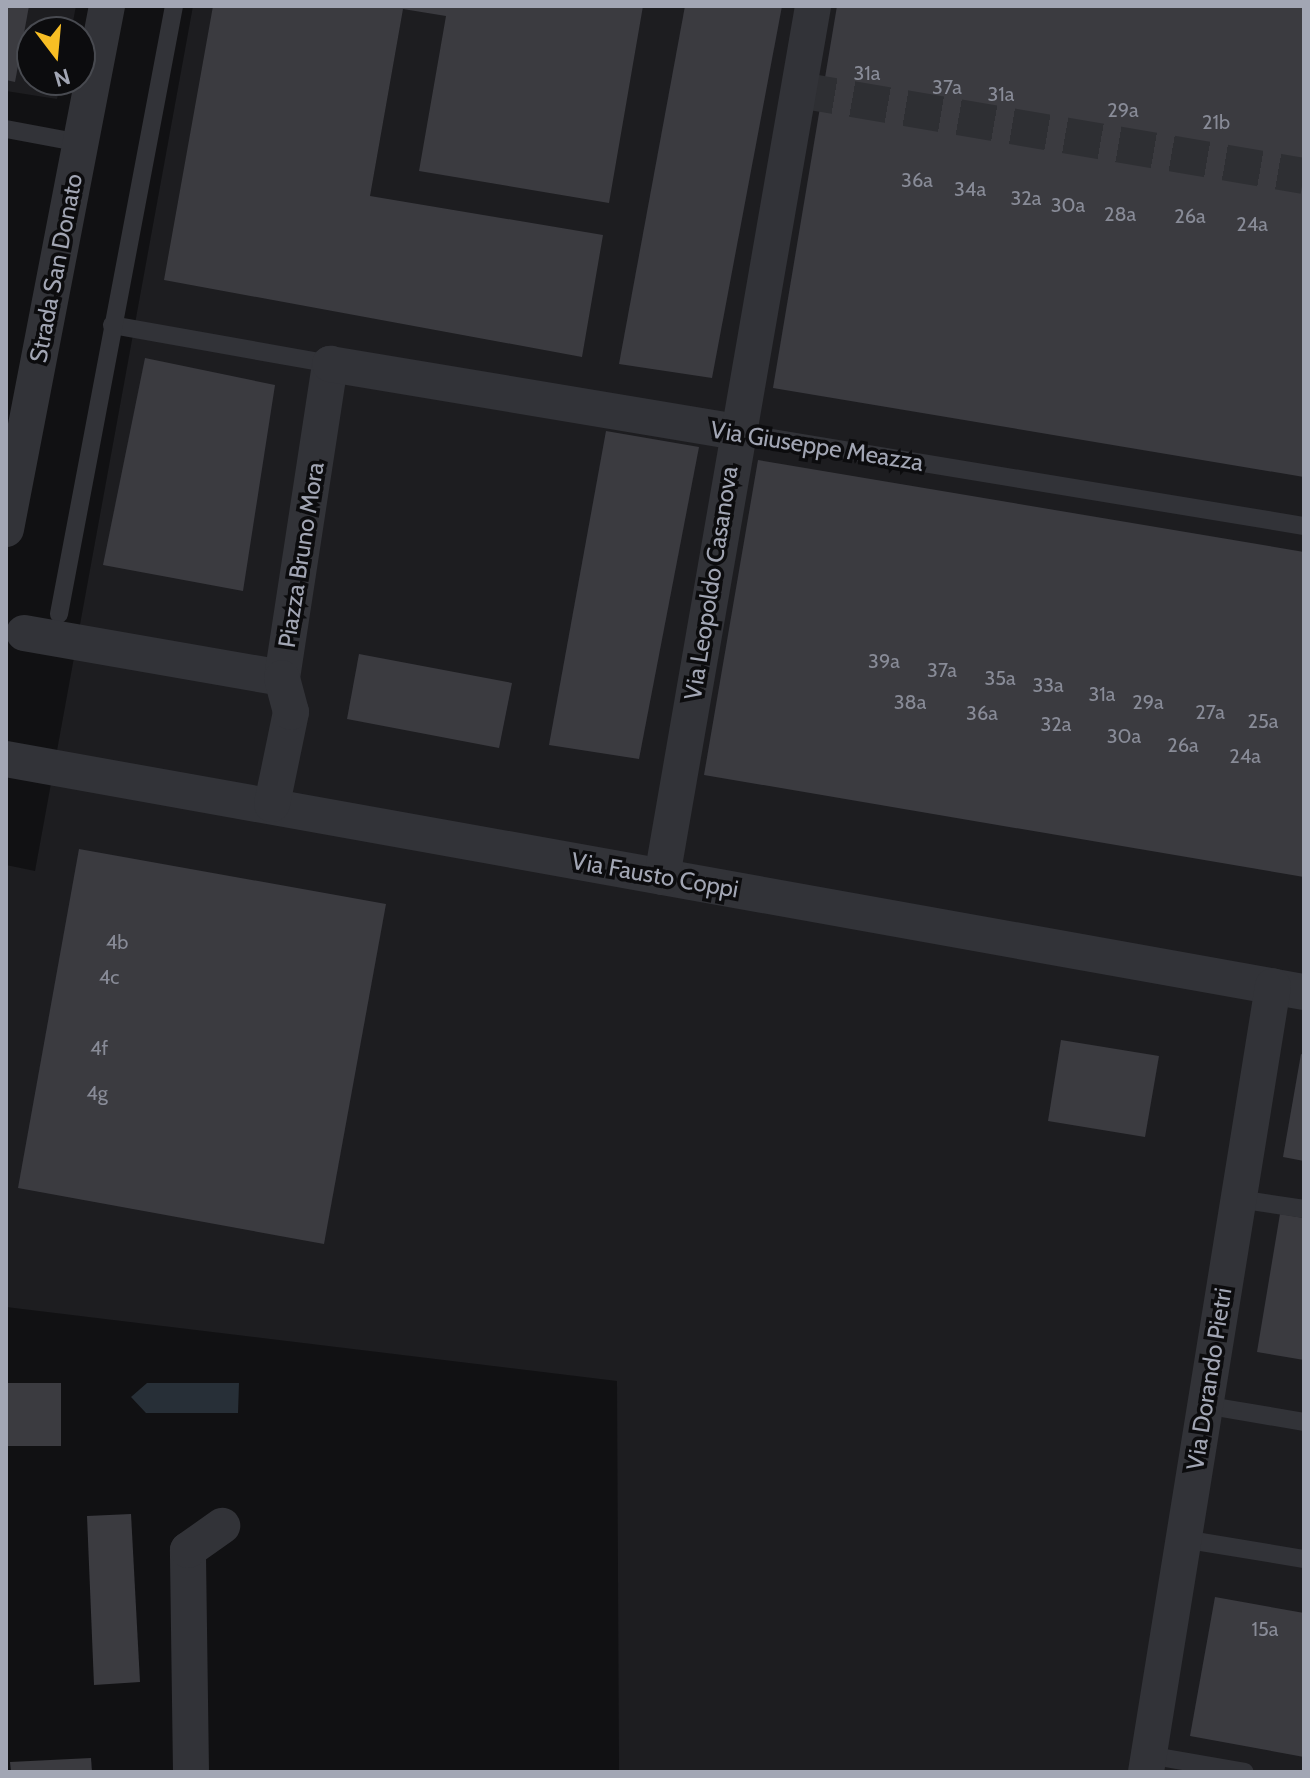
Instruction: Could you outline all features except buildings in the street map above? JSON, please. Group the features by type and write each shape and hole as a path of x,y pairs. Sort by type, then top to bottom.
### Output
{"street":[{"name":"Strada San Donato","path":"96,31 107,6"},
{"name":"Via Leopoldo Casanova","path":"662,877 735,432 813,6"},
{"name":"Strada San Donato","path":"6,529 12,463 81,143 85,96"},
{"name":"Via Giuseppe Meazza","path":"330,364 735,432"},
{"name":"Piazza Bruno Mora","path":"24,633 282,678 330,364"},
{"path":"272,804 291,712 282,678"},
{"name":"Via Fausto Coppi","path":"6,759 272,804 1288,989"},
{"name":"Via Dorando Pietri","path":"1147,1763 1238,1199 1288,989"},
{"path":"191,1772 188,1550 222,1526"}],"lane":[{"path":"59,614 174,6"},
{"path":"6,129 81,143"},
{"path":"112,325 330,364"},
{"name":"Via Giuseppe Meazza","path":"735,432 1304,526"},
{"path":"1238,1199 1304,1209"},
{"path":"1204,1405 1304,1422"},
{"path":"1183,1539 1304,1559"},
{"path":"1147,1763 1245,1772"}],"shaded area":[{"path":"6,6 76,6 74,16 16,16 16,93 6,91"},
{"path":"193,6 1304,6 1304,1772 619,1772 617,1381 6,1307 6,865 35,871"},
{"path":"147,1383 239,1383 238,1413 146,1413 131,1397"}],"tunnel":[{"path":"799,90 1304,176"}]}
